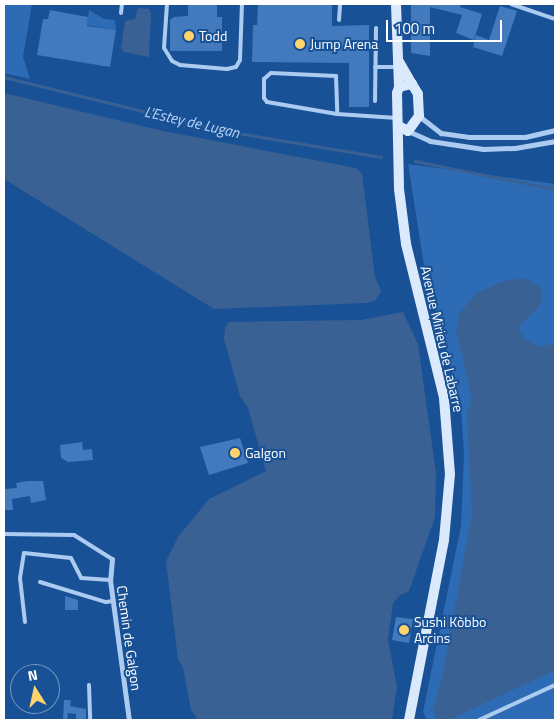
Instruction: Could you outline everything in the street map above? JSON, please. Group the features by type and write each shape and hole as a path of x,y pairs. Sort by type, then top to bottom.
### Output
{"main road":[{"name":"Avenue Mirieu de Labarre","path":"396,4 396,62 399,87 397,171 406,244 444,398 449,440 449,497 444,540 411,718"},
{"name":"Avenue Mirieu de Labarre","path":"396,62 418,94 419,116"},
{"path":"399,87 412,84"},
{"path":"397,150 419,116"},
{"path":"398,122 408,131"}],"street":[{"path":"419,116 441,132 484,138 525,137 555,130"},
{"path":"408,131 430,141 469,148 527,147 555,141"},
{"path":"525,137 527,147"},
{"name":"Chemin de Galgon","path":"112,559 110,580 129,720"}],"lane":[{"path":"121,13 122,4"},
{"path":"167,4 164,48 172,61 180,65 227,69 236,67 240,60 242,4"},
{"path":"339,20 340,4"},
{"path":"511,4 555,19"},
{"path":"375,101 376,28"},
{"path":"375,67 396,62"},
{"path":"338,114 336,76 271,73 264,79 264,98 268,102 338,114 398,122"},
{"path":"4,534 74,535 112,559"},
{"path":"25,622 20,578 24,553 71,558 81,578 110,580"},
{"path":"40,582 106,602 113,601"},
{"path":"88,685 90,720"},
{"path":"479,720 555,685"}],"shaded area":[{"path":"4,4 32,4 23,57 30,79 4,73"},
{"path":"138,8 149,9 151,13 149,57 124,52 121,48 125,21 135,19"},
{"path":"89,10 104,19 115,20 116,30 87,25"},
{"path":"4,93 163,131 356,168 362,174 375,277 381,291 375,301 366,303 214,309 4,179"},
{"path":"408,164 555,184 555,720 427,720 423,712 461,526 464,456 461,406 424,265"},
{"path":"525,278 541,288 542,300 538,308 520,325 520,332 527,341 538,346 555,344 555,670 449,720 437,720 433,709 442,678 472,514 467,412 472,399 456,329 459,314 476,293 504,281"},
{"path":"403,312 418,344 436,473 435,517 409,591 400,595 393,603 388,640 397,687 392,720 198,720 191,710 183,668 178,659 166,561 178,537 209,499 266,471 248,408 240,396 224,339 225,328 229,322 361,320"}],"building":[{"name":"Todd","path":"188,4 217,4 217,17 222,17 222,51 170,51 170,20 174,17 188,16"},
{"path":"258,4 332,4 332,26 369,25 369,107 349,107 349,63 252,62 253,25 257,25"},
{"path":"411,4 461,4 460,7 482,14 474,40 456,33 462,15 430,7 430,56 411,53"},
{"path":"500,6 517,11 502,56 473,47 476,35 489,40"},
{"path":"50,10 88,17 87,26 116,30 110,67 37,55 43,19 48,19"},
{"path":"240,438 248,463 209,475 200,447"},
{"path":"82,442 83,450 92,449 93,460 68,462 61,458 60,445"},
{"path":"43,481 46,500 31,503 30,496 12,499 13,510 4,510 4,489 17,488 16,483"},
{"path":"65,596 78,600 78,610 65,610"},
{"path":"396,617 413,619 409,643 392,640"},
{"path":"64,700 71,700 70,706 86,709 86,720 76,720 76,714 68,713 67,720 63,720"}],"waterway":[{"name":"L'Estey de Lugan","path":"4,77 220,130 381,157"},
{"name":"L'Estey de Lugan","path":"415,161 555,189"}],"place":[{"name":"Todd","path":"189,36"},
{"name":"Jump Arena","path":"300,44"},
{"name":"Galgon","path":"235,453"},
{"name":"Sushi Kòbbo Arcins","path":"404,630"}]}
